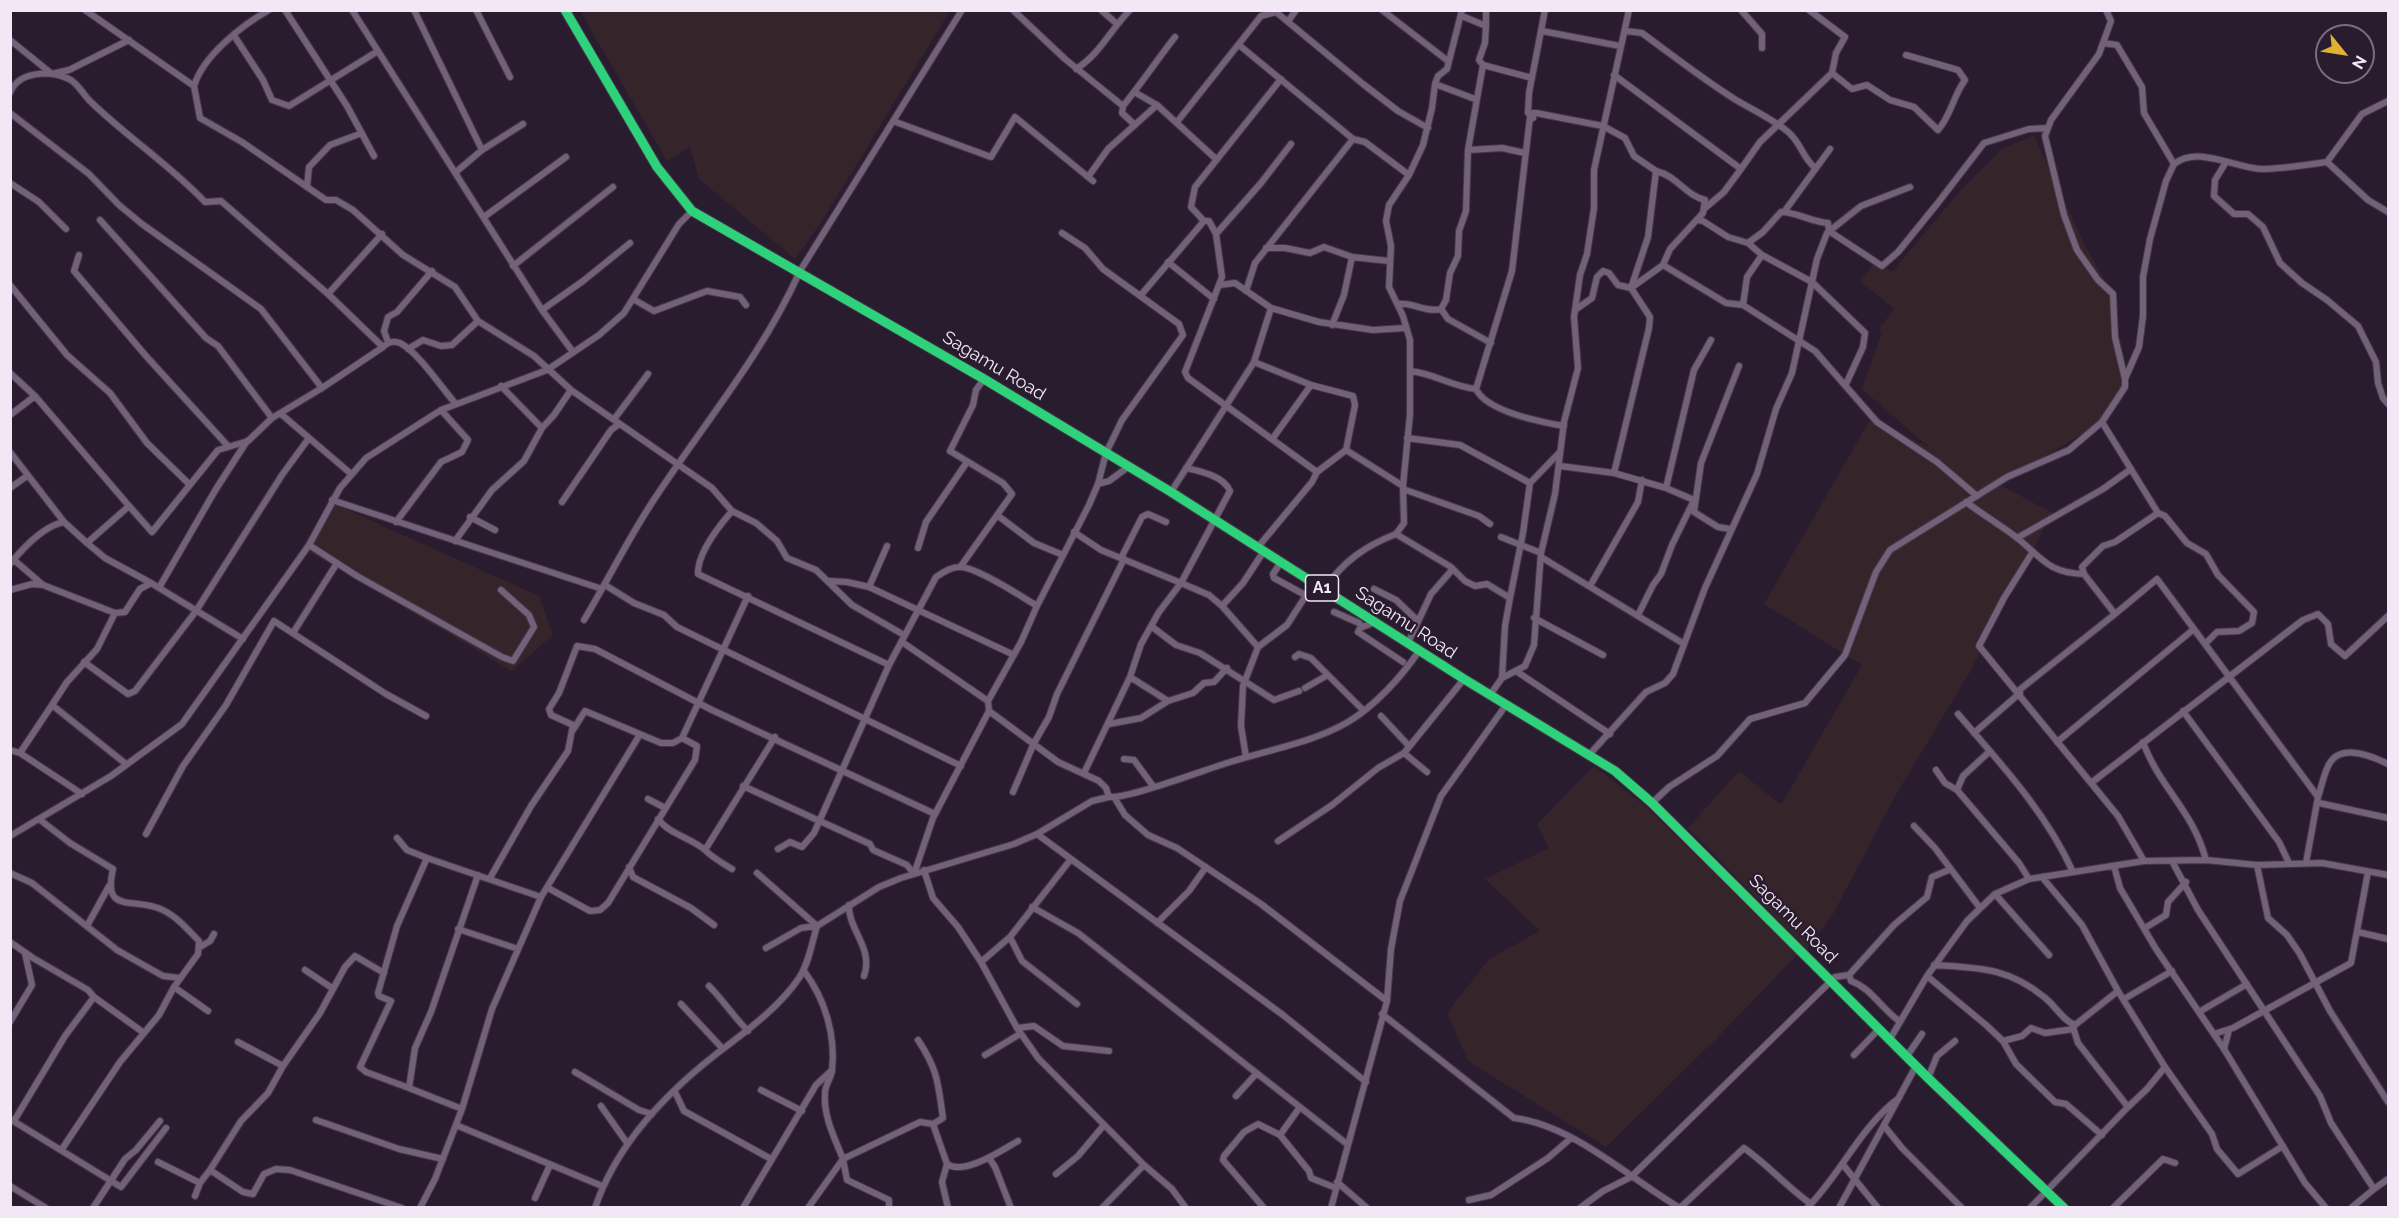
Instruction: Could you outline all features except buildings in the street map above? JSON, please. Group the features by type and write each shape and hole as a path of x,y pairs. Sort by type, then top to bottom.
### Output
{"highway":[{"name":"Sagamu Road","path":"566,10 657,167 692,211 800,271 1171,492 1419,651 1615,771 1652,803 1928,1078 2064,1208"}],"street":[{"path":"85,10 194,86"},
{"path":"269,10 247,23 199,70 194,86 200,118 242,142 326,200 336,200 353,210 404,255 455,287 478,321 534,356 571,390 679,464 721,496 732,511 756,523 777,540 787,558 816,570 852,605 904,635"},
{"path":"285,10 374,156"},
{"path":"351,10 456,172 513,266 573,352"},
{"path":"414,10 482,150"},
{"path":"476,10 510,78"},
{"path":"584,620 654,499 776,322 800,271 962,10"},
{"path":"1101,10 1117,24"},
{"path":"1076,69 1102,46 1117,24 1131,10"},
{"path":"1289,20 1296,10"},
{"path":"1382,10 1448,61"},
{"path":"1486,10 1485,43 1479,60 1483,65 1532,78"},
{"path":"1533,118 1528,113 1545,10"},
{"path":"1490,695 1502,678 1525,666 1534,645 1534,618 1541,555 1560,466 1558,454 1578,368 1575,310 1594,208 1594,170 1629,10"},
{"path":"1741,10 1762,34 1762,48"},
{"path":"1703,209 1724,192 1760,142 1777,124 1832,73 1836,53 1845,37 1809,10"},
{"path":"1652,803 1670,787 1717,756 1750,719 1805,703 1845,656 1886,554 2007,477 2069,450 2102,422 2125,387 2115,337 2113,294 2077,250 2064,215 2045,136 2051,120 2093,65 2111,21 2106,10"},
{"path":"1013,11 1076,69 1123,106"},
{"path":"1177,122 1239,45 1260,13 1276,12 1289,20 1398,111 1428,128"},
{"path":"1324,590 1349,560 1370,544 1396,534 1404,523 1403,487 1410,340 1398,304 1391,297 1389,287 1390,240 1386,221 1389,206 1409,176 1428,128 1435,84 1438,76 1447,69 1462,13 1486,26"},
{"path":"1542,31 1620,46"},
{"path":"1626,31 1642,33 1734,99 1790,133 1800,145 1802,156 1814,167"},
{"path":"235,37 263,80 272,100 289,106 378,51"},
{"path":"1136,125 1122,113 1123,106 1136,93 1141,80 1175,37"},
{"path":"10,40 52,74 71,80 90,102 185,181 205,202 221,201 386,344"},
{"path":"10,93 14,83 24,76 69,70 129,40"},
{"path":"2103,43 2117,45 2142,87 2144,113 2174,164"},
{"path":"1239,45 1353,139 1365,142 1409,176"},
{"path":"1832,73 1852,89 1867,85 1890,100 1914,107 1938,130 1945,123 1955,93 1965,81 1958,70 1906,55"},
{"path":"1398,304 1411,304 1434,311 1441,309 1446,300 1450,273 1458,256 1459,231 1466,211 1468,150 1475,99 1483,65"},
{"path":"1614,75 1741,169"},
{"path":"1281,79 1239,135 1216,159 1192,195 1191,207 1204,221 1209,221 1216,234 1222,264 1220,285 1185,372 1188,378 1274,438 1317,472"},
{"path":"1435,84 1475,99"},
{"path":"1136,93 1157,105 1216,159"},
{"path":"2125,379 2139,346 2143,316 2143,277 2150,239 2166,181 2174,164 2190,158 2259,169 2327,162 2362,114 2388,101"},
{"path":"893,121 991,157 1015,117 1090,179 1108,148 1157,105"},
{"path":"10,113 89,174 119,205 142,224 261,309 322,388"},
{"path":"1476,389 1508,288 1516,249 1525,153 1530,133 1529,120 1533,118 1533,113 1603,126 1624,138 1634,156 1656,171 1667,174 1681,183 1689,194 1705,200 1703,213 1670,249 1663,265 1631,288"},
{"path":"456,172 482,150 523,124"},
{"path":"1784,212 1828,223 1829,231 1882,266 1898,252 1984,142 2028,129 2048,128"},
{"path":"307,187 309,167 330,145 362,133"},
{"path":"1246,291 1255,263 1353,139"},
{"path":"1216,234 1261,183 1291,144"},
{"path":"1468,150 1502,148 1525,153"},
{"path":"1748,243 1763,232 1775,216 1784,212 1814,167 1830,149"},
{"path":"484,217 566,156"},
{"path":"2226,162 2215,180 2214,196 2234,214 2248,214 2263,227 2267,241 2280,263 2302,284 2327,300 2358,326 2376,362 2378,383 2383,398 2388,404"},
{"path":"2327,162 2368,200 2388,212"},
{"path":"1631,288 1648,237 1656,171"},
{"path":"10,183 39,202 53,219 66,229"},
{"path":"513,266 613,187"},
{"path":"1589,755 1646,692 1670,678 1730,529 1757,474 1776,410 1792,373 1801,342 1817,259 1829,231 1861,206 1910,187"},
{"path":"10,836 82,794 182,724 309,545 332,500 350,473 366,458 454,403 547,370 599,335 624,313 679,224 692,211"},
{"path":"100,220 206,338 218,346 272,418"},
{"path":"1698,220 1728,237 1748,243 1762,255 1812,282 1865,333 1863,347 1846,384"},
{"path":"1141,296 1204,221"},
{"path":"914,874 935,814 962,766 989,711 988,701 1014,656 1098,484 1106,453 1122,420 1183,335 1179,324 1103,269 1085,248 1062,233"},
{"path":"328,294 382,234"},
{"path":"542,310 583,282 630,243"},
{"path":"1266,248 1285,248 1310,253 1324,247 1352,256 1389,261"},
{"path":"79,255 74,271 146,356 228,446"},
{"path":"1743,305 1748,277 1762,255"},
{"path":"1332,325 1344,296 1352,256"},
{"path":"1168,262 1214,299"},
{"path":"1663,265 1726,303 1743,305 1815,351 1877,422 1937,462 1977,496"},
{"path":"386,344 384,331 388,317 397,312 432,271"},
{"path":"1575,310 1592,298 1597,277 1603,271 1609,273 1618,285 1631,288 1650,320 1614,473"},
{"path":"1220,285 1235,283 1271,308 1332,325 1372,330 1405,328"},
{"path":"10,285 67,355 110,393 147,443 189,484"},
{"path":"633,298 654,311 707,291 740,297 746,305"},
{"path":"1171,492 1254,362 1271,308"},
{"path":"1441,309 1448,319 1491,343"},
{"path":"408,349 423,340 441,346 452,345 478,321"},
{"path":"1666,488 1694,370 1711,340"},
{"path":"160,586 216,489 248,441 272,418 322,388 386,344 398,342 408,349 454,403"},
{"path":"1222,606 1243,583 1261,549 1312,482 1317,472 1346,450 1355,405 1353,396 1311,385 1254,362"},
{"path":"1730,529 1718,527 1694,512 1694,500 1701,463 1739,366"},
{"path":"1410,371 1423,372 1462,388 1476,389 1486,399 1521,417 1564,426"},
{"path":"10,372 35,396 152,532 218,450 248,441"},
{"path":"562,502 648,374"},
{"path":"961,566 1012,494 1010,490 950,451 973,405 976,390 984,379"},
{"path":"1274,438 1311,385"},
{"path":"501,386 542,428"},
{"path":"455,541 470,517 492,490 524,461 542,428 554,416 571,390"},
{"path":"10,415 35,396"},
{"path":"396,522 441,462 462,452 468,440 441,410"},
{"path":"281,414 350,473"},
{"path":"2102,422 2158,513 2165,516 2187,543 2206,554 2218,575 2254,612 2252,623 2240,631 2217,632 2205,644"},
{"path":"84,662 128,694 135,691 196,611 282,475 309,438"},
{"path":"1407,438 1460,445 1530,483"},
{"path":"1346,450 1403,487 1479,516 1490,524"},
{"path":"10,452 62,520 105,558 160,586 243,639"},
{"path":"1502,678 1510,598 1530,483 1558,454"},
{"path":"918,548 926,522 967,462"},
{"path":"1560,466 1614,473 1642,480 1694,500"},
{"path":"1098,484 1109,481 1128,467"},
{"path":"1084,773 1130,677 1141,644 1181,583 1230,489 1206,472 1186,468"},
{"path":"2017,538 2103,489 2131,469"},
{"path":"10,488 27,476"},
{"path":"1590,586 1638,502 1642,480"},
{"path":"332,500 603,587 663,615 677,627 962,766"},
{"path":"1638,615 1661,574 1694,500"},
{"path":"1966,502 2017,538 2049,567 2067,573 2084,574"},
{"path":"87,543 129,506"},
{"path":"732,511 710,540 697,572 702,577 748,596 889,665"},
{"path":"2115,614 2084,574 2082,567 2103,546 2115,542 2158,513"},
{"path":"1013,792 1142,517 1148,514 1166,522"},
{"path":"997,515 1034,543 1063,555"},
{"path":"470,517 495,530"},
{"path":"62,520 54,524 12,562 43,585 115,613 125,612 140,589 151,583"},
{"path":"1074,531 1101,550 1209,595 1222,606 1258,647"},
{"path":"1396,534 1451,567 1465,581 1476,586 1486,584 1510,598"},
{"path":"1502,537 1541,555 1684,644"},
{"path":"309,545 502,657 513,661 534,627 529,615 501,590"},
{"path":"869,587 887,546"},
{"path":"2032,553 2004,598 1979,646 2019,692 2132,836 2144,861"},
{"path":"1281,562 1273,574 1274,578 1307,596"},
{"path":"293,633 337,563"},
{"path":"778,849 790,842 802,847 820,821 889,665 916,609 936,577 946,570 961,566 997,582 1037,606"},
{"path":"1408,644 1431,594 1452,570"},
{"path":"1974,732 2019,692 2157,579 2319,800 2388,818"},
{"path":"829,581 869,587 1014,656"},
{"path":"1246,757 1241,726 1241,692 1258,647 1280,632 1314,583"},
{"path":"10,590 32,584 43,585"},
{"path":"1374,589 1396,600 1418,621"},
{"path":"490,878 531,806 567,751 573,730 585,711 639,736 667,744 682,738 748,596"},
{"path":"1334,612 1359,623 1362,627"},
{"path":"20,753 52,705 84,662 97,649 115,613"},
{"path":"2091,783 2303,621 2318,614 2328,624 2331,644 2345,656 2388,616"},
{"path":"1534,618 1604,655"},
{"path":"147,834 183,766 226,705 274,621 386,694 426,716"},
{"path":"1375,622 1362,627 1358,632 1403,662"},
{"path":"1151,626 1176,645 1200,652 1274,700 1302,689 1326,675"},
{"path":"2058,742 2194,628"},
{"path":"902,642 988,701"},
{"path":"573,730 571,723 551,714 549,709 559,693 568,662 577,646 596,649 699,702 935,814"},
{"path":"766,948 801,928 817,926 879,887 924,870 996,850 1037,834 1092,801 1153,786 1312,738 1349,722 1409,666 1419,651"},
{"path":"1295,657 1299,654 1311,658 1363,710"},
{"path":"1109,724 1142,718 1168,701 1193,693 1204,682 1214,682 1227,668"},
{"path":"1516,671 1610,734"},
{"path":"1238,676 1249,672"},
{"path":"1130,677 1168,701"},
{"path":"1278,841 1332,805 1378,768 1404,753 1464,679"},
{"path":"52,705 126,764"},
{"path":"1331,1208 1387,1001 1391,949 1400,901 1441,796 1506,705"},
{"path":"989,711 1058,762 1084,773 1106,788 1125,815 1148,835 1206,867 1317,945 1387,1001"},
{"path":"2183,711 2279,842 2289,863"},
{"path":"1958,714 2040,815 2061,847 2073,872"},
{"path":"1381,716 1409,746"},
{"path":"420,1208 443,1159 462,1109 492,1009 541,897 639,736"},
{"path":"705,850 775,737"},
{"path":"548,888 596,912 608,903 695,760 697,746 682,738"},
{"path":"2143,742 2152,767 2183,806 2200,839 2205,860"},
{"path":"10,750 20,753 82,794"},
{"path":"1957,790 1963,776 1990,751"},
{"path":"1404,753 1427,772"},
{"path":"2306,863 2319,800 2331,761 2338,756 2358,753 2388,764"},
{"path":"1124,759 1134,760 1153,786"},
{"path":"1935,770 1945,783 1957,790 2029,879"},
{"path":"743,786 870,844 873,850 907,865 914,874"},
{"path":"648,799 665,808"},
{"path":"39,819 70,843 113,869 109,886 87,926"},
{"path":"658,819 686,841 705,850 709,856 732,869"},
{"path":"1914,826 1951,869 1980,908"},
{"path":"1037,834 1283,1015 1366,1082"},
{"path":"397,838 407,850 541,897"},
{"path":"427,858 397,926 378,995 391,1001 360,1067 366,1072 462,1109"},
{"path":"981,962 1010,937 1071,859"},
{"path":"1890,1040 1899,1021 1934,965 1967,921 1995,894 2029,879 2144,861 2205,860 2257,865 2306,863 2388,875"},
{"path":"2172,861 2186,882 2199,910 2320,1096 2331,1123 2374,1189"},
{"path":"2257,865 2268,918 2287,935 2300,954 2388,1102"},
{"path":"2114,866 2120,888 2224,1049 2306,1183 2326,1208"},
{"path":"629,867 633,878 691,908 714,926"},
{"path":"1156,923 1189,891 1206,867"},
{"path":"1580,1208 1602,1191 1631,1177 1835,977 1849,975 1894,925 1927,897 1932,877 1951,869"},
{"path":"924,870 933,898 958,927 981,962 1018,1031 1038,1058 1144,1165 1172,1189 1186,1208"},
{"path":"2214,1034 2229,1030 2314,981 2351,963 2368,872"},
{"path":"10,873 32,883 117,950 163,976 180,978"},
{"path":"757,873 817,926"},
{"path":"409,1088 415,1048 431,1011 478,875"},
{"path":"2042,877 2082,925 2118,992 2165,1067 2212,1134 2217,1149 2235,1174 2283,1146"},
{"path":"2145,928 2166,915 2168,902 2186,882"},
{"path":"62,1149 120,1062 159,1015 174,987 198,954 200,947 199,941 175,917 159,909 123,904 114,898 109,886"},
{"path":"1995,894 2049,955"},
{"path":"849,905 851,918 861,938 868,962 864,976"},
{"path":"1032,906 1078,933 1347,1144"},
{"path":"595,1208 602,1186 627,1143 652,1114 723,1049 748,1031 792,987 804,970 817,926"},
{"path":"458,929 518,949"},
{"path":"2358,932 2388,939"},
{"path":"200,947 210,941 214,934"},
{"path":"1010,937 1022,961 1077,1004"},
{"path":"10,942 88,990 94,997 144,1033"},
{"path":"10,1022 32,985 25,953"},
{"path":"195,1196 200,1184 241,1121 268,1093 283,1066 320,1013 332,988 355,956 384,973"},
{"path":"1934,965 1985,967 2008,973 2046,997 2073,1026 2078,1043 2128,1107"},
{"path":"305,970 332,988"},
{"path":"804,970 822,1001 829,1022 832,1071 825,1093 828,1122 843,1159 847,1180 889,1200 889,1208"},
{"path":"2124,999 2172,971"},
{"path":"1849,975 1851,981 1866,987 1884,1009 1899,1021"},
{"path":"1927,976 2003,1041 2016,1064 2055,1102 2066,1104 2102,1135"},
{"path":"2199,1012 2247,984"},
{"path":"709,986 748,1031"},
{"path":"174,987 208,1011"},
{"path":"2003,1041 2022,1036 2031,1028 2045,1033 2073,1026 2118,992"},
{"path":"94,997 65,1036 12,1120 121,1187 166,1128"},
{"path":"681,1004 723,1049"},
{"path":"1382,1014 1514,1118 1531,1120 1589,1148 1680,1208 1744,1148 1809,1206 1844,1166 1876,1117 1901,1096"},
{"path":"985,1055 1018,1031 1034,1026 1063,1046 1109,1051"},
{"path":"1854,1055 1879,1029"},
{"path":"2224,1049 2229,1030"},
{"path":"1907,1056 1922,1034"},
{"path":"808,1208 843,1159 920,1122 933,1124 943,1118 933,1063 918,1040"},
{"path":"1928,1078 1937,1056 1955,1041"},
{"path":"238,1042 283,1066"},
{"path":"1839,1208 1885,1127 1916,1066"},
{"path":"2030,1208 2147,1089 2165,1067"},
{"path":"743,1208 816,1085 832,1071"},
{"path":"575,1072 639,1110 652,1114"},
{"path":"1236,1096 1256,1074"},
{"path":"761,1090 802,1111"},
{"path":"675,1092 684,1111 771,1160"},
{"path":"601,1106 627,1143"},
{"path":"1280,1135 1300,1107"},
{"path":"316,1120 399,1149 443,1159"},
{"path":"93,1208 125,1159 136,1150 160,1121"},
{"path":"933,1124 947,1164 952,1168 965,1167 989,1158 1018,1141"},
{"path":"1264,1208 1222,1160 1244,1132 1258,1124 1280,1135 1309,1171 1311,1178 1336,1185 1367,1208"},
{"path":"456,1125 602,1186"},
{"path":"1056,1174 1077,1156 1104,1125"},
{"path":"1885,1127 1902,1148 1962,1208"},
{"path":"1469,1200 1491,1195 1548,1158 1570,1139"},
{"path":"989,1158 995,1167 1011,1208"},
{"path":"2114,1208 2163,1159 2175,1163"},
{"path":"158,1162 200,1184"},
{"path":"947,1164 942,1182 948,1208"},
{"path":"535,1198 550,1165"},
{"path":"1102,1208 1144,1165"},
{"path":"1844,1166 1878,1208"},
{"path":"210,1170 243,1192 253,1194 264,1174 276,1169 290,1170 402,1208"},
{"path":"2352,1208 2388,1179"},
{"path":"10,1186 46,1208"}],"shaded area":[{"path":"580,11 950,11 822,221 795,259 699,179 690,147 667,161"},
{"path":"2034,136 2085,245 2112,294 2112,331 2127,382 2124,394 2106,421 1997,483 2052,513 1970,672 1898,791 1833,914 1807,949 1688,828 1739,771 1781,805 1862,665 1764,604 1871,418 1930,448 1862,389 1882,332 1879,329 1894,309 1860,281 1876,261 1892,272 1961,190 2003,148"},
{"path":"332,503 539,596 553,635 512,671 310,552"},
{"path":"1594,766 1644,805 1798,954 1716,1039 1606,1147 1468,1061 1447,1013 1489,959 1540,931 1485,879 1549,848 1537,824"}]}
